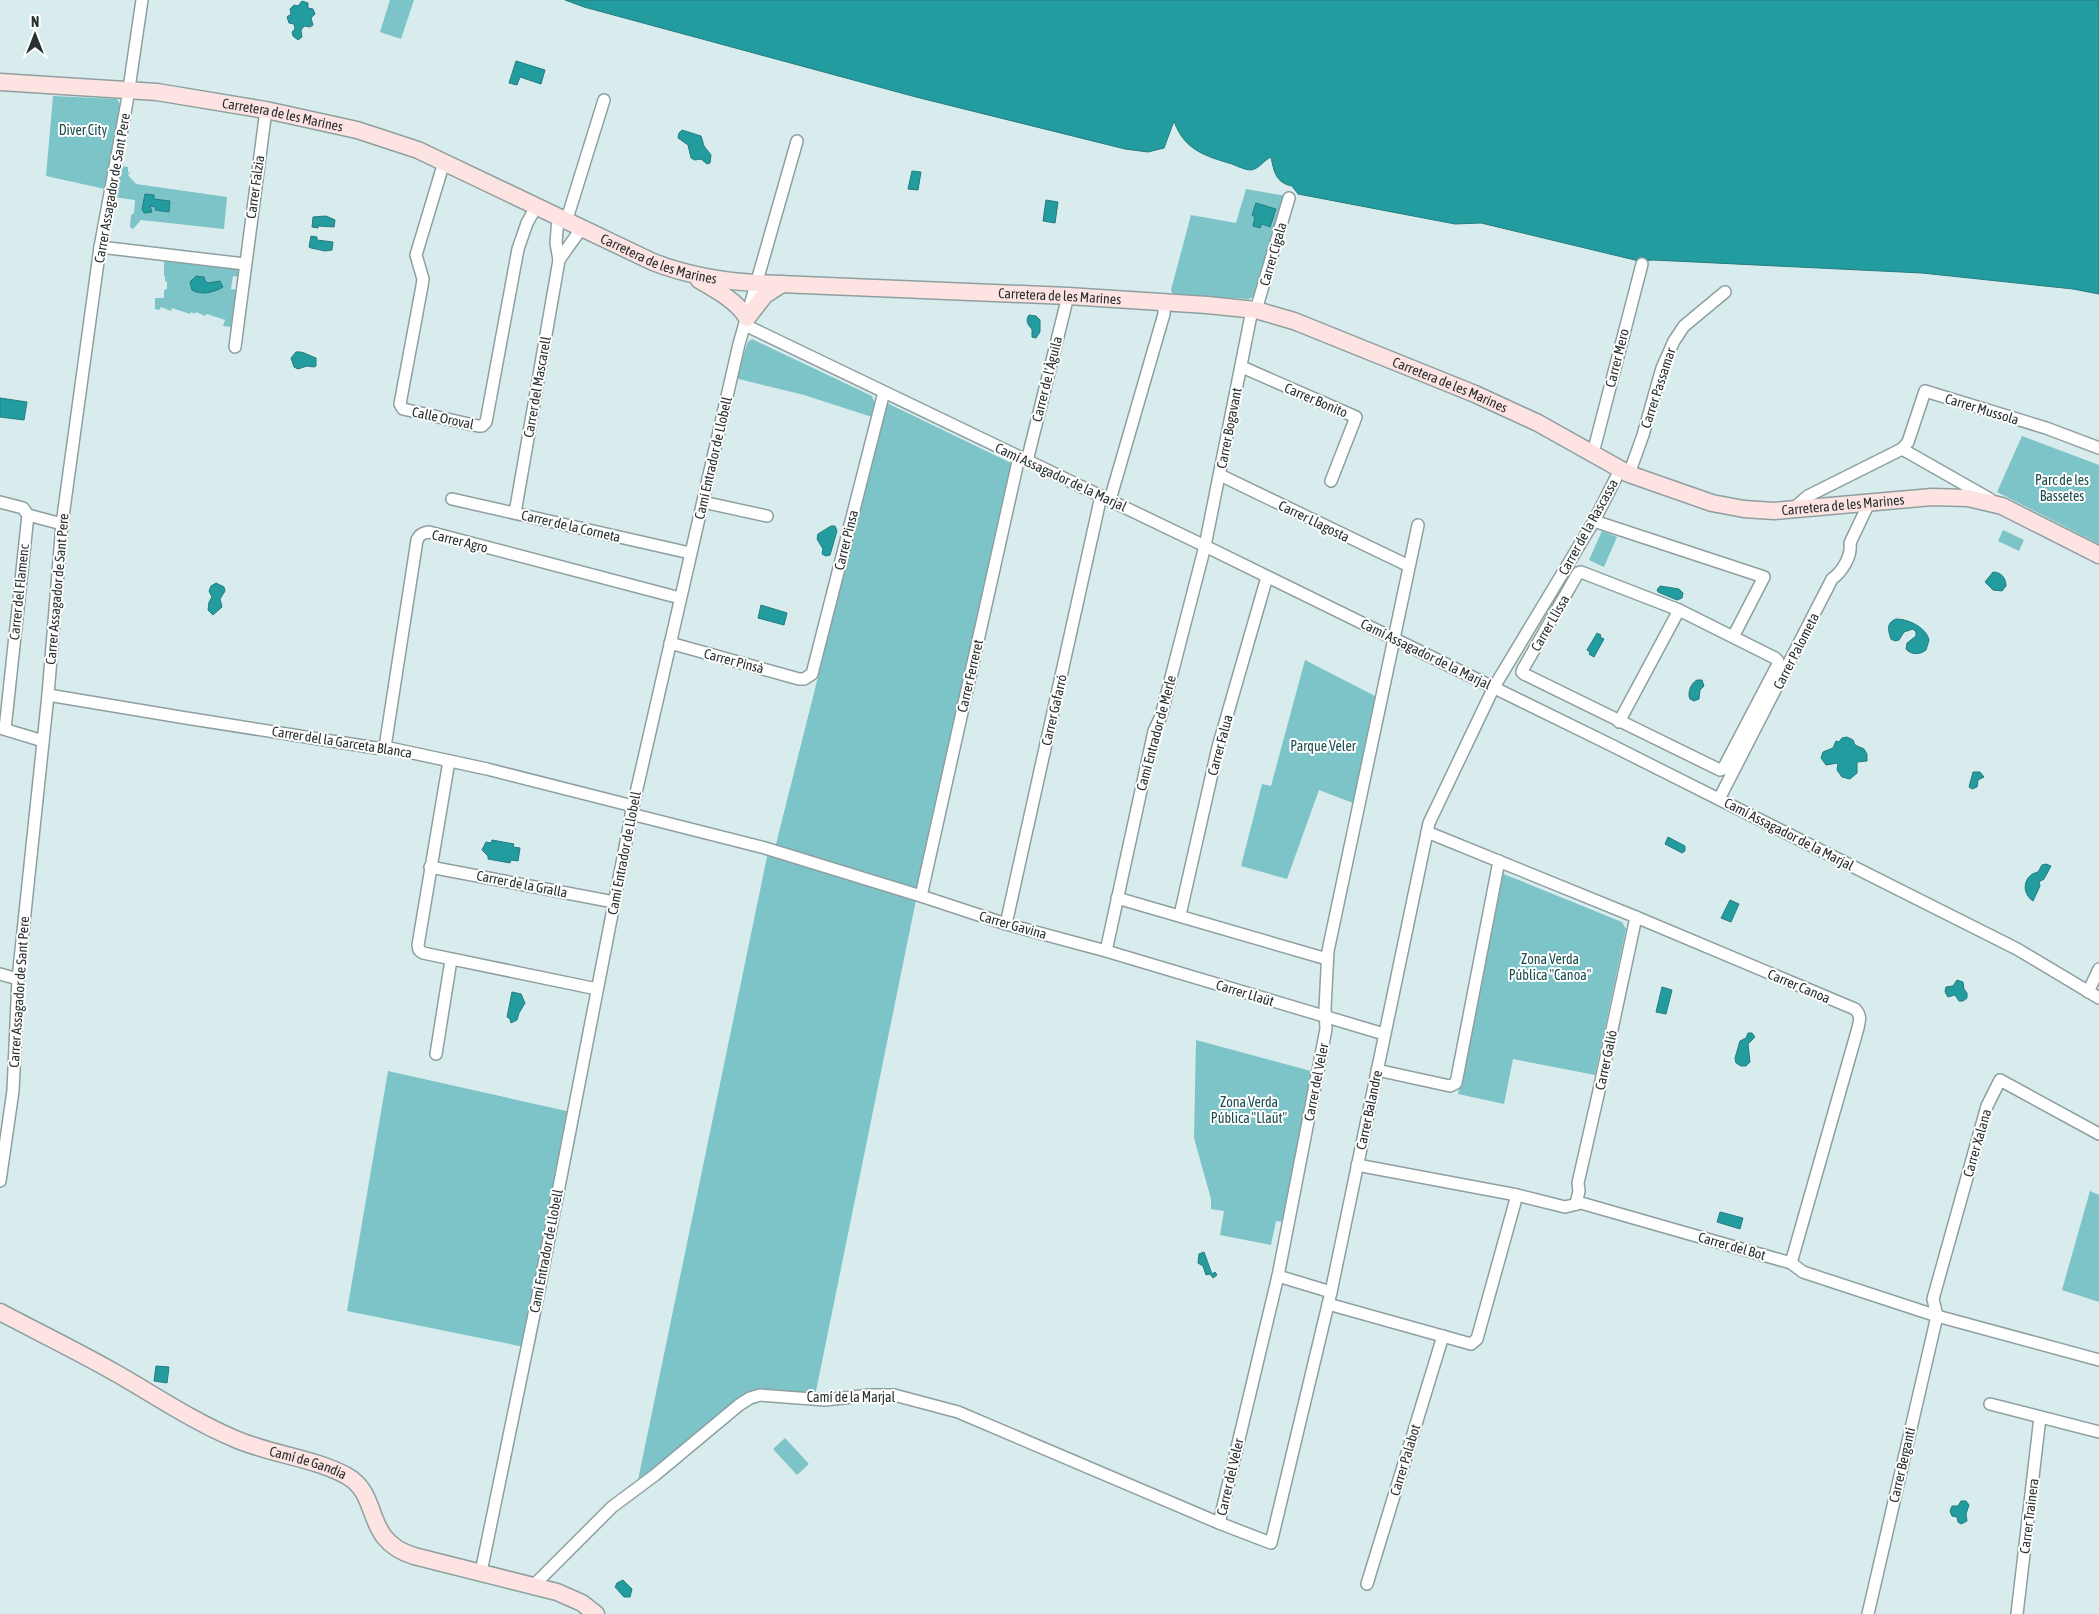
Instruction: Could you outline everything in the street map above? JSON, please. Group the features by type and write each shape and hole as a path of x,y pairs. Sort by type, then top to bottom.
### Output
{"main road":[{"name":"Carretera de les Marines","path":"0,82 129,89 266,110 371,134 406,145 581,229 647,259 687,274 756,283 1068,296 1254,310 1294,321 1475,394 1538,423 1625,471 1723,506 1758,511 1792,510 1950,496 1984,500 2002,506 2099,555"},
{"path":"687,274 715,289 741,310 746,322"},
{"path":"746,322 765,295 782,284"},
{"name":"Camí de Gandia","path":"0,1312 103,1366 229,1436 344,1474 353,1480 362,1491 378,1530 392,1547 414,1556 534,1585 571,1598 596,1614"}],"street":[{"name":"Carrer Assagador de Sant Pere","path":"0,1181 13,1092 18,979 48,695 62,524 100,247 129,89 142,0"},
{"name":"Carrer del Mascarell","path":"515,514 559,260 556,243 562,220 604,100"},
{"name":"Carrer Falzia","path":"235,347 266,110"},
{"name":"Camí Entrador de Llobell","path":"481,1572 538,1295 632,810 690,553 746,322 797,141"},
{"name":"Calle Oroval","path":"444,162 416,255 423,279 400,404 403,409 478,426 482,426 486,422 518,248 527,223 536,207"},
{"name":"Carrer Cigala","path":"1254,310 1289,198"},
{"name":"Carrer del Mascarell","path":"559,260 581,229"},
{"path":"100,247 245,264"},
{"name":"Carrer Mero","path":"1593,453 1642,264"},
{"name":"Carrer Passamar","path":"1625,471 1643,435 1662,368 1674,341 1684,326 1725,292"},
{"name":"Carrer de l'Àguila","path":"1023,459 1068,296"},
{"name":"Carrer Gafarró","path":"1006,924 1106,498 1164,314 1164,302"},
{"name":"Carrer Bogavant","path":"1205,546 1254,310"},
{"name":"Camí Assagador de la Marjal","path":"746,322 884,392 1494,687 2018,949 2099,998"},
{"name":"Carrer Bonito","path":"1242,367 1356,417 1331,481"},
{"name":"Carrer Mussola","path":"1902,449 1908,442 1925,391 2046,428 2099,448"},
{"name":"Carrer Pinsa","path":"799,679 812,674 884,392"},
{"path":"1792,510 1808,496 1902,449 2002,506"},
{"name":"Carrer Ferreret","path":"921,896 1023,459"},
{"name":"Carrer de la Rascassa","path":"1494,687 1625,471"},
{"name":"Carrer Llagosta","path":"1220,475 1409,566"},
{"name":"Carrer de la Corneta","path":"452,499 690,553"},
{"path":"0,502 23,508 28,515 62,524"},
{"path":"703,502 767,516"},
{"name":"Carrer Palometa","path":"1719,800 1832,579 1840,574 1851,550 1850,543 1869,503"},
{"name":"Carrer del Flamenc","path":"2,729 28,515"},
{"path":"1594,521 1764,577 1733,637"},
{"path":"1394,638 1418,526"},
{"name":"Carrer Agro","path":"386,747 418,540 420,535 425,532 680,598"},
{"name":"Camí Entrador de Merle","path":"1106,951 1154,732 1161,716 1205,546"},
{"name":"Carrer Llissa","path":"1581,572 1679,610 1733,637 1775,658 1778,660 1778,664 1723,769 1718,770 1522,672 1578,573 1581,572"},
{"name":"Carrer Falua","path":"1180,915 1218,747 1267,576"},
{"path":"1619,722 1679,610"},
{"name":"Carrer del Veler","path":"1219,1523 1278,1276 1324,1038 1327,959 1394,638"},
{"name":"Carrer Pinsà","path":"670,643 799,679"},
{"name":"Carrer Balandre","path":"1271,1543 1329,1298 1427,832 1494,687"},
{"name":"Carrer del la Garceta Blanca","path":"48,695 376,748 386,747 449,761 632,810"},
{"path":"2,729 43,741"},
{"path":"449,761 430,866 418,945 419,950 423,953 451,960 597,989"},
{"name":"Carrer Gavina","path":"632,810 765,848 1006,924 1106,951"},
{"name":"Carrer Canoa","path":"1427,832 1855,1009 1859,1014 1858,1028 1791,1263"},
{"path":"1377,1070 1450,1086 1456,1083 1499,861"},
{"name":"Carrer de la Gralla","path":"430,866 614,902"},
{"path":"1118,898 1327,959"},
{"name":"Carrer Galió","path":"1576,1204 1579,1191 1578,1183 1636,917"},
{"name":"Carrer Llaüt","path":"1106,951 1384,1034"},
{"path":"436,1054 451,960"},
{"path":"2088,992 2099,969"},
{"path":"0,974 18,979"},
{"name":"Carrer Xalana","path":"1937,1316 1933,1299 1987,1106 2000,1080 2099,1134"},
{"name":"Carrer del Bot","path":"1357,1165 1517,1195 1565,1207 1581,1203 1791,1263 1803,1272 1937,1316 2099,1360"},
{"path":"1278,1276 1329,1298 1471,1344 1476,1339 1517,1195"},
{"name":"Carrer Bergantí","path":"1868,1614 1937,1316"},
{"name":"Carrer Palabot","path":"1367,1584 1442,1336"},
{"name":"Camí de la Marjal","path":"534,1585 612,1507 739,1405 750,1398 760,1395 825,1400 870,1395 894,1395 958,1412 1219,1523 1271,1543"},
{"path":"1990,1404 2099,1432"},
{"name":"Carrer Trainera","path":"2017,1614 2040,1417"}],"green space":[{"path":"390,0 414,0 401,39 380,32"},
{"name":"Diver City","path":"53,96 117,99 120,104 105,189 46,176"},
{"path":"120,166 128,167 128,173 131,172 128,175 136,184 227,197 224,229 141,220 133,229 130,227 135,200 113,197"},
{"path":"1246,189 1286,196 1259,293 1249,299 1173,295 1171,290 1191,215 1236,223"},
{"path":"164,260 235,268 238,270 239,277 233,276 231,289 237,290 232,327 223,326 225,320 207,314 205,316 191,312 190,314 172,308 171,311 161,307 159,310 155,309 155,298 164,298 164,290 167,289 167,282 164,276"},
{"path":"752,339 872,396 875,404 872,417 804,395 739,379 736,376 748,342"},
{"path":"887,403 1011,463 917,891 775,848"},
{"name":"Parc de les Bassetes","path":"2022,436 2099,465 2099,544 1997,492"},
{"path":"2003,530 2024,540 2019,551 1998,541"},
{"path":"1602,531 1617,537 1604,567 1589,560"},
{"name":"Parque Veler","path":"1305,660 1375,696 1353,803 1319,790 1287,879 1241,866 1262,784 1271,786"},
{"path":"768,852 916,900 815,1396 772,1389 762,1390 739,1399 638,1480"},
{"name":"Zona Verda Pública \"Canoa\"","path":"1501,873 1622,922 1626,929 1595,1075 1513,1059 1504,1104 1458,1094"},
{"name":"Zona Verda Pública \"Llaüt\"","path":"1196,1040 1311,1071 1283,1222 1276,1221 1271,1245 1220,1235 1224,1211 1211,1209 1211,1199 1194,1138"},
{"path":"388,1071 580,1114 534,1349 347,1311"},
{"path":"2090,1191 2099,1195 2099,1302 2062,1290"},
{"path":"785,1438 809,1464 797,1475 773,1449"}],"shaded area":[{"path":"565,0 2099,0 2099,294 2073,289 1922,273 1653,260 1639,261 1481,223 1455,224 1298,194 1292,186 1279,179 1271,157 1257,168 1251,170 1204,155 1183,139 1174,121 1164,148 1148,152 1125,149 916,97 584,7"},
{"path":"302,1 308,3 308,8 313,9 315,14 311,18 313,25 310,27 304,26 301,30 302,37 298,40 293,36 292,32 295,29 294,24 289,23 287,17 291,14 290,9 294,5 298,6"},
{"path":"516,61 545,70 541,84 520,77 517,85 509,83"},
{"path":"682,130 701,136 704,146 711,155 710,163 707,164 701,159 695,160 691,158 688,145 678,138"},
{"path":"912,171 921,172 918,190 908,189"},
{"path":"145,194 154,195 154,199 170,201 169,212 155,210 156,207 150,206 152,212 144,213 142,209"},
{"path":"1046,200 1058,202 1055,223 1043,221"},
{"path":"1256,203 1276,209 1270,227 1262,224 1260,228 1253,226 1255,217 1252,215"},
{"path":"326,216 335,220 334,227 312,227 313,217"},
{"path":"311,236 317,237 317,240 333,242 332,250 325,251 309,247"},
{"path":"196,276 204,277 208,283 220,281 223,287 208,293 196,292 192,290 190,282"},
{"path":"1029,315 1036,316 1040,320 1040,332 1036,338 1032,337 1032,329 1027,323"},
{"path":"296,352 316,358 316,366 298,369 294,367 291,358"},
{"path":"0,398 27,402 24,420 0,417"},
{"path":"831,526 835,526 837,531 830,555 826,556 822,554 823,549 817,539 818,534"},
{"path":"1993,572 2001,574 2004,578 2006,586 2002,591 1993,590 1985,582"},
{"path":"216,583 224,587 225,591 220,599 222,607 213,615 208,610 212,597 209,591 211,586"},
{"path":"1660,586 1679,589 1683,593 1682,598 1677,600 1658,592 1657,590"},
{"path":"761,605 787,613 784,625 758,618"},
{"path":"1896,619 1911,622 1924,631 1929,640 1926,650 1916,654 1906,649 1907,643 1916,636 1916,632 1913,629 1904,632 1899,640 1891,639 1889,625"},
{"path":"1597,633 1604,639 1594,657 1587,650"},
{"path":"1697,680 1702,680 1704,686 1700,690 1699,699 1694,701 1689,697 1689,691"},
{"path":"1847,737 1853,740 1855,745 1864,749 1867,754 1867,761 1857,762 1857,773 1850,779 1842,777 1837,770 1838,763 1826,765 1821,758 1823,752 1833,748 1836,741 1839,742 1842,738"},
{"path":"1973,772 1980,772 1984,777 1978,780 1977,787 1972,789 1969,787"},
{"path":"1668,837 1685,846 1685,851 1682,853 1665,844"},
{"path":"492,840 514,844 513,847 520,848 518,861 511,860 510,863 488,859 488,856 482,850 486,842 491,843"},
{"path":"2042,865 2051,866 2044,879 2039,882 2040,886 2033,901 2027,894 2025,885 2029,877 2038,872"},
{"path":"1730,900 1739,904 1731,922 1721,918"},
{"path":"1957,980 1963,982 1967,993 1967,998 1963,1001 1959,1001 1955,995 1948,997 1945,992 1946,987 1953,986"},
{"path":"1662,987 1672,990 1666,1014 1656,1012"},
{"path":"512,992 521,994 525,1003 517,1020 511,1023 507,1017"},
{"path":"1748,1033 1752,1033 1755,1037 1748,1044 1750,1062 1746,1066 1741,1066 1736,1063 1735,1058 1740,1041 1746,1038"},
{"path":"1720,1212 1743,1218 1740,1229 1717,1222"},
{"path":"1204,1252 1212,1274 1215,1272 1217,1275 1213,1278 1210,1274 1206,1275 1203,1266 1198,1263 1199,1254"},
{"path":"156,1366 169,1367 167,1383 154,1381"},
{"path":"1961,1501 1966,1501 1969,1505 1966,1514 1967,1521 1961,1524 1958,1522 1957,1517 1952,1516 1950,1511 1952,1506 1958,1506"},
{"path":"623,1580 632,1589 630,1597 624,1597 615,1587 617,1583"}]}
